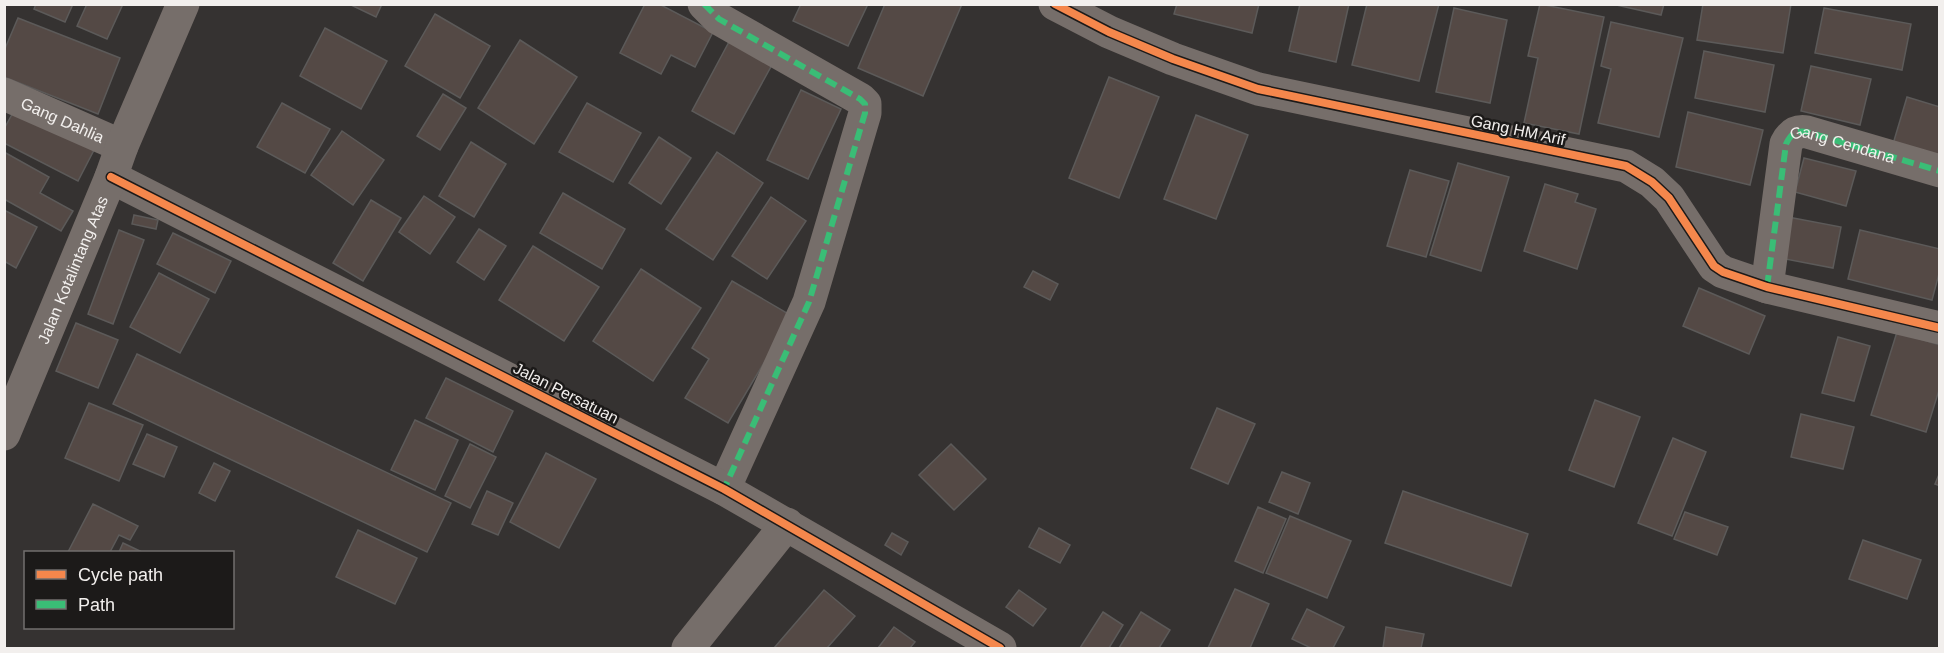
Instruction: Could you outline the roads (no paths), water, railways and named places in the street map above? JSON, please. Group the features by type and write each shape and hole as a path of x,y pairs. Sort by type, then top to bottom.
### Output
{"street":[{"name":"Jalan Kotalintang Atas","path":"4,434 183,4"},
{"name":"Gang HM Arif","path":"1055,4 1109,32 1152,50 1258,88 1626,166 1652,182 1669,198 1714,266 1723,272 1767,287 1940,328"},
{"path":"712,12 861,99 865,104 865,113 809,302 724,489"},
{"name":"Gang Dahlia","path":"4,94 122,146"},
{"name":"Gang Cendana","path":"1767,287 1786,144 1794,133 1807,132 1940,171"},
{"name":"Jalan Persatuan","path":"111,177 724,489 1000,648"},
{"path":"688,648 786,524"}]}
